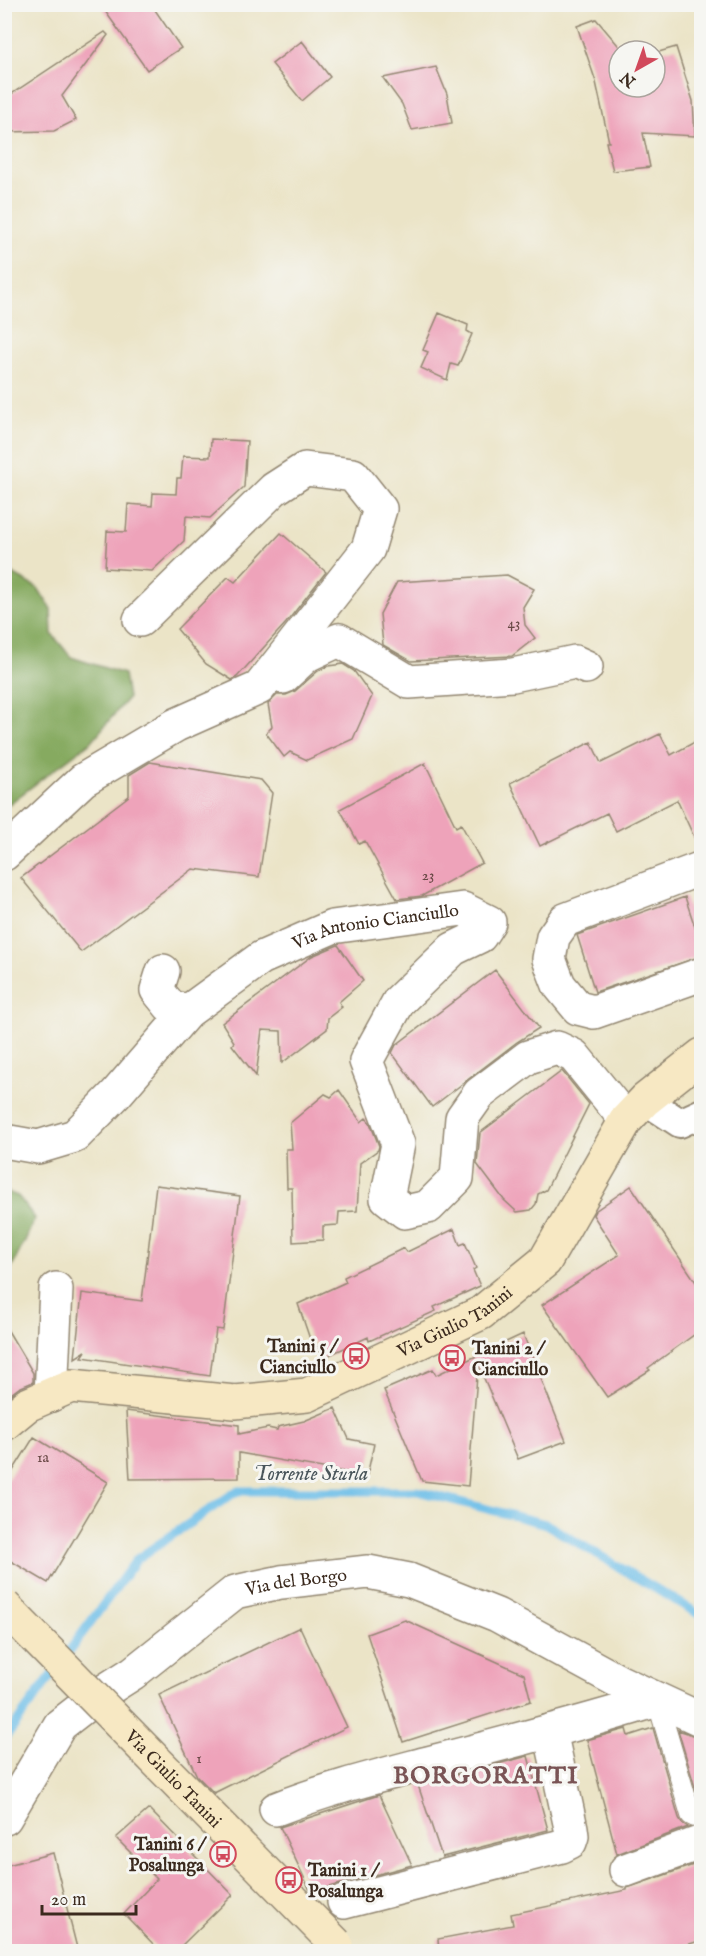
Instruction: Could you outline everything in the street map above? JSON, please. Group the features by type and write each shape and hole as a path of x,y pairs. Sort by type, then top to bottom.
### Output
{"main road":[{"name":"Via Giulio Tanini","path":"4,1424 27,1405 71,1386 235,1402 308,1395 481,1313 545,1261 635,1110 702,1055"},
{"name":"Via Giulio Tanini","path":"4,1606 339,1948"}],"street":[{"path":"4,854 83,780 176,725 259,688 368,549 380,509 353,475 304,469 274,489 140,620"},
{"path":"176,725 248,711 307,655 339,640 409,682 513,675 575,662 586,667"},
{"path":"702,868 565,920 553,937 549,959 559,985 578,1008 594,1012 702,974"},
{"name":"Via Antonio Cianciullo","path":"4,1141 38,1147 75,1136 116,1094 187,1012 261,958 332,927 463,909 489,922 480,936 453,949 399,1001 366,1061 398,1144 387,1198 405,1212 428,1207 457,1178 462,1118 479,1094 528,1057 557,1048 574,1056 635,1110"},
{"path":"163,972 157,990 170,1006 187,1012"},
{"path":"635,1110 680,1123 702,1113"},
{"path":"51,1395 56,1289"},
{"name":"Via del Borgo","path":"5,1818 60,1725 132,1673 235,1592 281,1582 368,1572 409,1580 497,1615 657,1700 702,1720"},
{"path":"276,1809 385,1775 601,1718 657,1700"},
{"path":"344,1902 562,1846 570,1842 572,1828 550,1731"},
{"path":"626,1870 702,1842"}],"lane":[{"path":"657,1700 691,1815 702,1816"}],"green space":[{"path":"5,570 38,588 51,609 52,634 71,657 124,674 128,698 92,741 5,807"},
{"path":"5,1191 18,1196 35,1218 5,1280"}],"building":[{"path":"100,4 151,4 181,48 147,70"},
{"path":"596,19 613,39 607,39 607,99 667,99 667,50 676,47 693,101 695,136 643,133 650,167 613,171 596,82 577,26"},
{"path":"105,32 108,35 62,96 76,120 54,131 4,132 4,99"},
{"path":"302,41 330,77 302,101 272,64"},
{"path":"436,67 447,94 452,123 412,130 402,104 383,78"},
{"path":"439,313 468,325 467,331 472,334 458,366 451,364 447,380 421,368 428,352 423,350"},
{"path":"211,439 247,441 244,487 210,518 186,516 184,541 152,571 105,568 107,531 126,532 128,504 152,506 153,493 176,494 177,478 181,478 183,456 210,457"},
{"path":"281,533 326,572 286,623 232,680 206,664 177,629 228,577 235,582"},
{"path":"507,575 534,589 523,607 525,625 535,638 512,656 411,661 383,645 380,614 397,582"},
{"path":"343,664 354,671 372,696 353,739 307,760 290,752 284,757 266,733 272,727 268,704 277,695 286,695 295,691 318,671 328,666"},
{"path":"660,734 671,755 702,738 702,850 677,800 616,831 607,813 540,846 510,783 591,742 601,763"},
{"path":"150,762 261,780 272,793 259,877 193,869 81,952 21,878 129,796 129,775"},
{"path":"425,763 456,827 461,824 482,863 422,896 397,899 365,841 359,844 340,809"},
{"path":"685,897 702,948 702,956 595,992 577,935"},
{"path":"338,945 363,981 339,1002 342,1007 328,1018 327,1029 282,1063 281,1031 262,1030 256,1076 232,1045 234,1042 222,1023 312,956"},
{"path":"495,970 539,1028 517,1042 432,1107 392,1053 396,1045"},
{"path":"562,1071 589,1104 546,1190 538,1194 536,1204 531,1210 517,1212 504,1200 477,1164 480,1133"},
{"path":"339,1090 361,1122 366,1118 370,1123 379,1146 378,1150 360,1163 357,1211 339,1212 338,1225 323,1226 323,1240 293,1242 292,1188 287,1188 286,1149 292,1149 290,1123 325,1094 331,1097"},
{"path":"156,1185 240,1196 223,1330 216,1329 210,1376 82,1357 86,1351 75,1358 82,1293 142,1301"},
{"path":"631,1186 702,1291 702,1329 648,1368 650,1370 607,1397 542,1305 619,1255 593,1215 595,1211"},
{"path":"454,1229 460,1245 465,1243 476,1268 473,1270 480,1286 434,1307 436,1311 369,1341 368,1337 323,1358 314,1340 311,1342 298,1304 346,1282 344,1277 404,1248 407,1252"},
{"path":"4,1324 33,1373 33,1382 19,1388 4,1399"},
{"path":"523,1334 566,1441 518,1459 478,1364 468,1486 422,1481 384,1390 433,1369 436,1375"},
{"path":"335,1408 349,1439 374,1444 367,1476 239,1453 239,1478 130,1479 126,1411 239,1425 239,1434 268,1428 277,1430 278,1427 304,1421"},
{"path":"34,1437 108,1482 48,1583 4,1557 4,1485"},
{"path":"405,1620 524,1674 531,1701 403,1742 367,1634"},
{"path":"300,1627 347,1727 214,1793 197,1776 159,1695"},
{"path":"653,1728 679,1818 688,1827 617,1854 587,1740 626,1729 628,1736"},
{"path":"678,1730 702,1738 702,1804 700,1804"},
{"path":"528,1756 548,1830 442,1857 418,1785"},
{"path":"379,1795 412,1865 311,1892 280,1827"},
{"path":"149,1809 233,1895 175,1952 161,1952 124,1914 157,1879 116,1838"},
{"path":"53,1853 78,1952 4,1952 4,1866"},
{"path":"702,1862 702,1940 665,1952 439,1952 438,1939 513,1925 511,1914 627,1890 627,1888"}],"waterway":[{"name":"Torrente Sturla","path":"64,1658 137,1559 237,1491 417,1491 546,1524 702,1616"},
{"name":"Torrente Sturla","path":"4,1740 56,1669"}],"place":[{"name":"Tanini 5 / Cianciullo","path":"356,1356"},
{"name":"Tanini 2 / Cianciullo","path":"452,1358"},
{"name":"Tanini 6 / Posalunga","path":"223,1854"},
{"name":"Tanini 1 / Posalunga","path":"289,1880"}],"district":[{"name":"BORGORATTI","path":"486,1775"}]}
